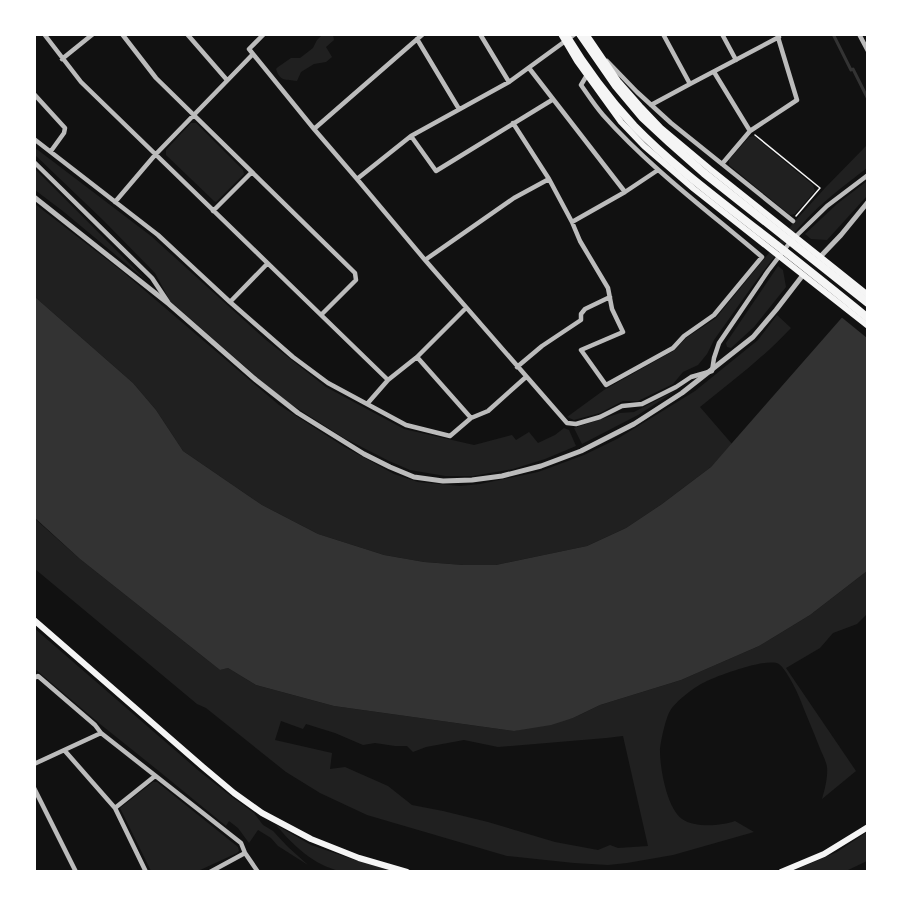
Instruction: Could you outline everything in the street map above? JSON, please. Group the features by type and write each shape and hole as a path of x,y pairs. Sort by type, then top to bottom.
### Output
{"highway":[{"path":"580,34 616,86 642,117 704,173 867,303"},
{"path":"563,37 606,94 634,126 663,153 867,318"}],"main road":[{"path":"586,34 618,81 670,135 867,295"},
{"path":"563,37 621,122 667,166 867,326"},
{"path":"34,620 203,767 262,813 310,839 359,858 407,872"},
{"path":"781,872 824,854 867,828"}],"street":[{"path":"44,34 81,82 388,380"},
{"path":"62,59 93,34"},
{"path":"122,34 156,78 355,273 356,280 321,315"},
{"path":"187,34 227,80"},
{"path":"264,34 249,49 425,260 567,423 576,424 600,417 622,406 642,404 691,377 712,371"},
{"path":"314,129 423,34"},
{"path":"480,34 509,82"},
{"path":"357,178 411,136 509,82 529,68 563,37 574,34"},
{"path":"663,34 690,84"},
{"path":"722,34 736,60"},
{"path":"859,34 867,51"},
{"path":"651,105 778,36 797,100 750,131 722,164"},
{"path":"417,39 459,109"},
{"path":"115,202 155,155 253,54"},
{"path":"600,56 671,123 793,221"},
{"path":"529,68 625,192"},
{"path":"714,72 750,131"},
{"path":"513,123 549,179 580,241 608,288 612,309 623,332 581,350 606,385 673,348 684,336 714,315 762,256 658,170 619,132 601,113 581,85 587,75"},
{"path":"34,94 65,128 51,151"},
{"path":"411,136 436,171 552,100"},
{"path":"34,139 158,235 293,357 328,383 406,425 450,436 471,418 488,411 526,377"},
{"path":"34,162 152,278 169,304"},
{"path":"572,222 658,170"},
{"path":"213,211 252,172"},
{"path":"712,371 719,343 791,241 828,206 867,175"},
{"path":"425,260 514,198 549,179"},
{"path":"34,197 169,304 256,381 298,413 364,454 414,477 443,481 502,476 541,466 576,454 634,424 682,393 753,337 803,275"},
{"path":"820,257 867,202"},
{"path":"230,302 267,264"},
{"path":"517,367 542,346 581,320 581,314 585,309 610,297"},
{"path":"367,404 388,380 417,357 466,308"},
{"path":"417,357 471,418"},
{"path":"34,678 38,676 95,725 101,733 241,843 258,872"},
{"path":"34,764 101,733"},
{"path":"65,751 115,808 146,872"},
{"path":"115,808 155,776"},
{"path":"34,788 76,872"},
{"path":"211,871 245,853"}],"path":[{"path":"750,131 820,188 793,221"}],"shaded area":[{"path":"322,35 333,35 334,40 326,47 332,57 326,62 314,64 301,72 297,81 279,76 276,69 278,67 291,58 300,58 313,48"},
{"path":"191,123 196,123 243,170 244,174 216,202 166,155 166,150"},
{"path":"754,136 813,185 815,191 795,214 790,215 729,165 729,160 749,137"},
{"path":"867,145 867,168 811,214 792,236 757,280 698,365 683,372 673,384 638,401 623,401 600,413 574,420 567,417 604,390 675,350 686,338 716,318 795,221"},
{"path":"34,147 151,236 266,340 326,387 404,429 474,445 512,435 516,440 529,432 538,443 564,428 569,430 576,446 513,469 473,476 445,476 410,470 344,438 267,386 170,301 155,273 35,155"},
{"path":"35,169 148,282 35,190"},
{"path":"867,181 867,196 827,240 811,239 805,234 837,204"},
{"path":"35,204 123,272 279,405 343,446 394,474 418,482 460,486 480,484 538,472 584,455 617,439 695,391 758,340 777,315 791,328 758,360 700,407 732,444 711,467 626,528 587,546 496,565 424,562 384,555 318,534 262,505 183,451 156,410 133,383 35,297"},
{"path":"778,266 783,270 786,287 754,327 731,348 727,347 726,343"},
{"path":"867,289 867,571 810,615 759,646 681,680 600,705 573,718 551,725 514,731 334,706 256,685 228,668 220,670 80,559 35,518 35,297 133,383 156,410 183,451 262,505 318,534 384,555 424,562 496,565 587,546 626,528 662,504 711,467"},
{"path":"677,390 638,415 582,444 574,428 620,413 634,412"},
{"path":"34,518 80,559 220,670 228,668 256,685 334,706 514,731 573,718 600,705 681,680 759,646 810,615 867,571 867,614 857,624 833,633 820,648 786,668 856,771 822,799 827,779 826,764 799,695 779,664 753,665 705,682 681,699 668,714 660,751 661,768 668,797 682,819 694,824 708,825 735,821 754,832 673,855 608,865 507,856 367,815 320,793 286,772 206,708 197,704 35,569","holes":["281,721 303,729 306,724 363,745 375,743 407,746 413,752 426,747 464,740 498,747 623,736 648,846 618,848 610,845 598,850 555,842 488,822 412,805 388,786 345,767 330,769 332,753 275,740"]},
{"path":"34,628 199,771 254,813 263,825 273,831 308,865 258,830 249,843 238,828 229,821 226,826 35,669"},
{"path":"153,782 157,782 238,847 239,851 198,871 151,871 120,808"},
{"path":"276,825 311,845 392,871 352,872 330,868 304,853"},
{"path":"867,832 867,861 846,871 793,871 837,852"}],"pier":[{"path":"868,286 867,338 840,316"}],"waterway":[{"path":"833,34 868,99"}]}
